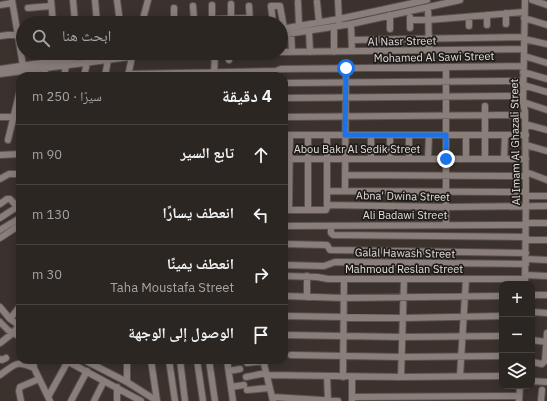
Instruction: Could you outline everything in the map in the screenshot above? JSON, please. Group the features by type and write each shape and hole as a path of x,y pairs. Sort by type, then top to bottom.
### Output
{"street":[{"path":"73,0 74,16"},
{"path":"95,0 96,16"},
{"path":"117,0 119,16"},
{"path":"144,16 148,0"},
{"path":"334,52 339,19 338,0"},
{"path":"288,28 339,19 427,0"},
{"path":"288,34 352,24 460,0"},
{"name":"Al Imam Al Ghazali Street","path":"525,0 523,69 523,99 526,135 525,280"},
{"path":"532,0 546,4 542,11"},
{"path":"0,5 12,1 16,17"},
{"path":"298,2 299,26"},
{"path":"317,2 319,22"},
{"path":"28,8 51,3 52,16"},
{"path":"231,4 231,16"},
{"path":"212,5 212,16"},
{"path":"193,6 194,16"},
{"path":"249,6 250,16"},
{"path":"273,16 272,6 280,6 281,16"},
{"path":"428,7 429,50"},
{"path":"174,8 174,16"},
{"path":"410,11 410,28"},
{"path":"506,13 506,24"},
{"path":"410,20 428,20 506,13 524,15 547,26"},
{"path":"487,15 487,25"},
{"path":"390,16 390,29"},
{"path":"469,17 469,26"},
{"path":"352,24 352,52"},
{"path":"309,31 310,52"},
{"path":"0,36 16,34"},
{"path":"291,34 292,52"},
{"path":"352,40 524,38 547,44"},
{"name":"Al Nasr Street","path":"288,52 524,49"},
{"path":"524,56 547,63"},
{"path":"23,60 24,71"},
{"path":"0,69 24,71 60,60"},
{"path":"0,74 108,60 105,72"},
{"path":"129,72 131,60"},
{"path":"214,72 215,60"},
{"path":"85,72 86,63"},
{"path":"65,72 66,66"},
{"path":"446,67 446,225"},
{"name":"Mohamed Al Sawi Street","path":"279,72 281,69 346,68 446,67 523,69 547,79"},
{"path":"45,72 46,68"},
{"path":"345,191 346,68"},
{"path":"288,84 446,82 523,83 547,92"},
{"path":"288,98 446,97 523,99 547,110"},
{"path":"485,106 485,159"},
{"path":"288,117 525,115"},
{"path":"0,117 16,117"},
{"path":"8,140 16,120"},
{"path":"525,124 547,130"},
{"path":"288,135 526,135"},
{"path":"308,135 308,210"},
{"path":"327,135 328,205"},
{"path":"371,135 371,159"},
{"path":"390,135 390,159"},
{"path":"409,135 409,159"},
{"path":"428,159 429,135"},
{"path":"466,135 466,159"},
{"path":"504,159 505,135"},
{"path":"526,145 547,151"},
{"path":"0,155 16,154"},
{"name":"Abou Bakr Al Sedik Street","path":"288,159 526,159"},
{"path":"0,179 9,174 16,174"},
{"path":"345,176 526,174 547,179"},
{"path":"327,191 446,191 547,196"},
{"path":"0,204 7,199 10,199 16,206"},
{"name":"Abna' Dwina Street","path":"288,210 326,210 328,205 446,207 547,206"},
{"path":"0,218 16,210"},
{"path":"0,230 16,220"},
{"name":"Ali Badawi Street","path":"288,226 547,223"},
{"path":"331,226 331,233 333,235 526,238 547,240"},
{"path":"0,238 16,228"},
{"path":"288,244 327,244 330,250 547,260"},
{"name":"Galal Hawash Street","path":"288,265 324,266 335,262 526,259"},
{"name":"Mahmoud Reslan Street","path":"288,276 307,276 328,279 525,280 547,276"},
{"path":"307,276 307,297"},
{"path":"343,377 344,279"},
{"path":"460,376 466,279"},
{"path":"401,377 404,280"},
{"path":"535,295 547,295"},
{"path":"288,296 403,298 499,296"},
{"path":"0,307 10,319 16,323"},
{"path":"10,319 16,311"},
{"path":"535,312 547,313"},
{"path":"288,316 403,318 499,316"},
{"path":"0,322 16,334"},
{"path":"0,344 16,329"},
{"path":"535,363 542,364 545,361 547,333"},
{"path":"288,335 343,337 499,336"},
{"path":"535,340 546,342"},
{"path":"291,355 402,357 499,356"},
{"path":"0,375 17,364"},
{"path":"25,364 34,368"},
{"path":"34,364 49,399"},
{"path":"49,399 65,364"},
{"path":"72,364 117,387 132,398 140,401"},
{"path":"98,364 157,401"},
{"path":"127,364 127,382"},
{"path":"152,364 157,401"},
{"path":"170,364 175,401"},
{"path":"180,364 185,401"},
{"path":"198,364 203,401"},
{"path":"210,364 215,401"},
{"path":"228,364 233,401"},
{"path":"265,364 272,399 338,401"},
{"path":"229,371 240,369"},
{"path":"71,401 87,371"},
{"path":"246,377 266,374 343,377 499,376"},
{"path":"327,376 328,401"},
{"path":"352,377 352,399 519,398"},
{"path":"21,401 19,391 20,387 40,379"},
{"path":"94,401 104,381"},
{"path":"535,381 547,382"},
{"path":"117,387 118,401"},
{"path":"231,387 269,388"},
{"path":"541,401 542,390"}],"route":[{"path":"346,68 345,135 446,135 446,159"}]}
